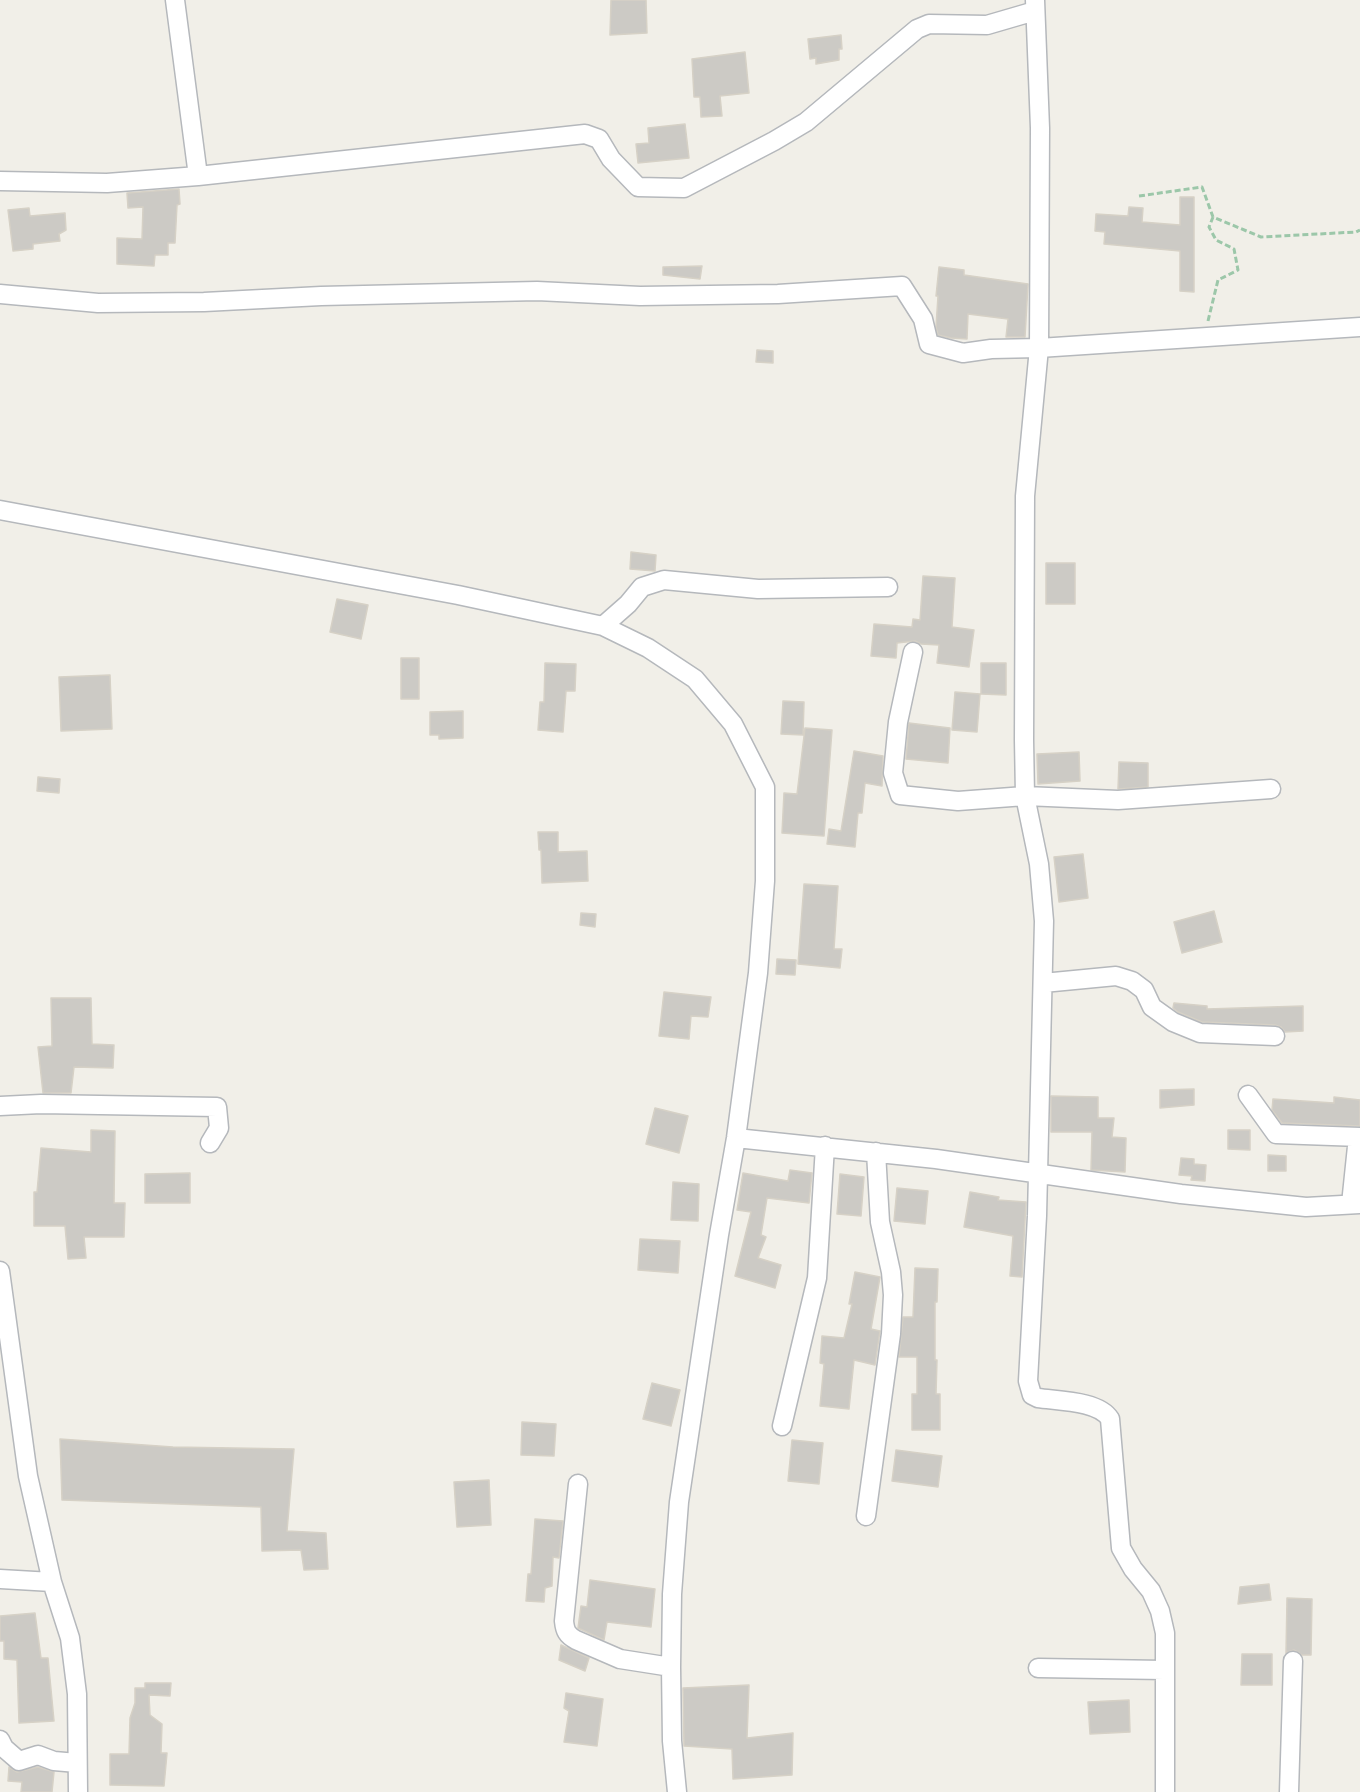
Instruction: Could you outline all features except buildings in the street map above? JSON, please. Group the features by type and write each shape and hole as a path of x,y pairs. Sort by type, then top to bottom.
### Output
{"street":[{"path":"175,0 198,176"},
{"path":"0,181 107,183 198,176 585,134 599,139 611,159 638,187 684,188 806,122 917,29 929,24 987,25 1035,5 1040,128 1039,348 1025,496 1025,796 1039,864 1044,921 1038,1173 1028,1381 1032,1395 1038,1398 1096,1407 1106,1412 1110,1419 1120,1548 1133,1569 1152,1591 1160,1611 1165,1634 1165,1792"},
{"path":"0,294 98,303 204,302 321,296 526,291 640,296 778,294 902,286 923,319 929,344 963,353 991,349 1039,348 1360,327"},
{"path":"0,510 458,595 603,626 648,648 695,679 733,724 765,787 765,881 758,973 736,1138 719,1235 679,1503 672,1594 671,1668 672,1742 677,1792"},
{"path":"603,626 628,604 642,587 664,580 758,589 888,587"},
{"path":"913,652 898,722 893,772 900,795 958,801 1025,796 1118,800 1271,789"},
{"path":"1043,983 1116,976 1132,981 1144,990 1152,1007 1173,1022 1200,1034 1275,1036"},
{"path":"736,1138 876,1152 1225,1199 1306,1207 1355,1204 1359,1137 1276,1134 1248,1095"},
{"path":"0,1106 109,1104 217,1107 219,1128 210,1143"},
{"path":"782,1426 817,1278 825,1146"},
{"path":"866,1516 891,1334 893,1295 891,1272 880,1222 876,1152"},
{"path":"0,1271 28,1476 52,1582 70,1638 77,1694 78,1792"},
{"path":"578,1484 564,1621 569,1637 620,1659 671,1668"},
{"path":"0,1579 52,1582"},
{"path":"1288,1792 1293,1661"},
{"path":"1038,1668 1164,1670"},
{"path":"0,1740 4,1748 18,1761 38,1755 54,1761 77,1764"}],"path":[{"path":"1139,196 1202,187 1213,217 1209,227 1216,240 1234,249 1238,270 1218,280 1207,325 1192,337"},
{"path":"1213,217 1261,237 1360,230"}]}
